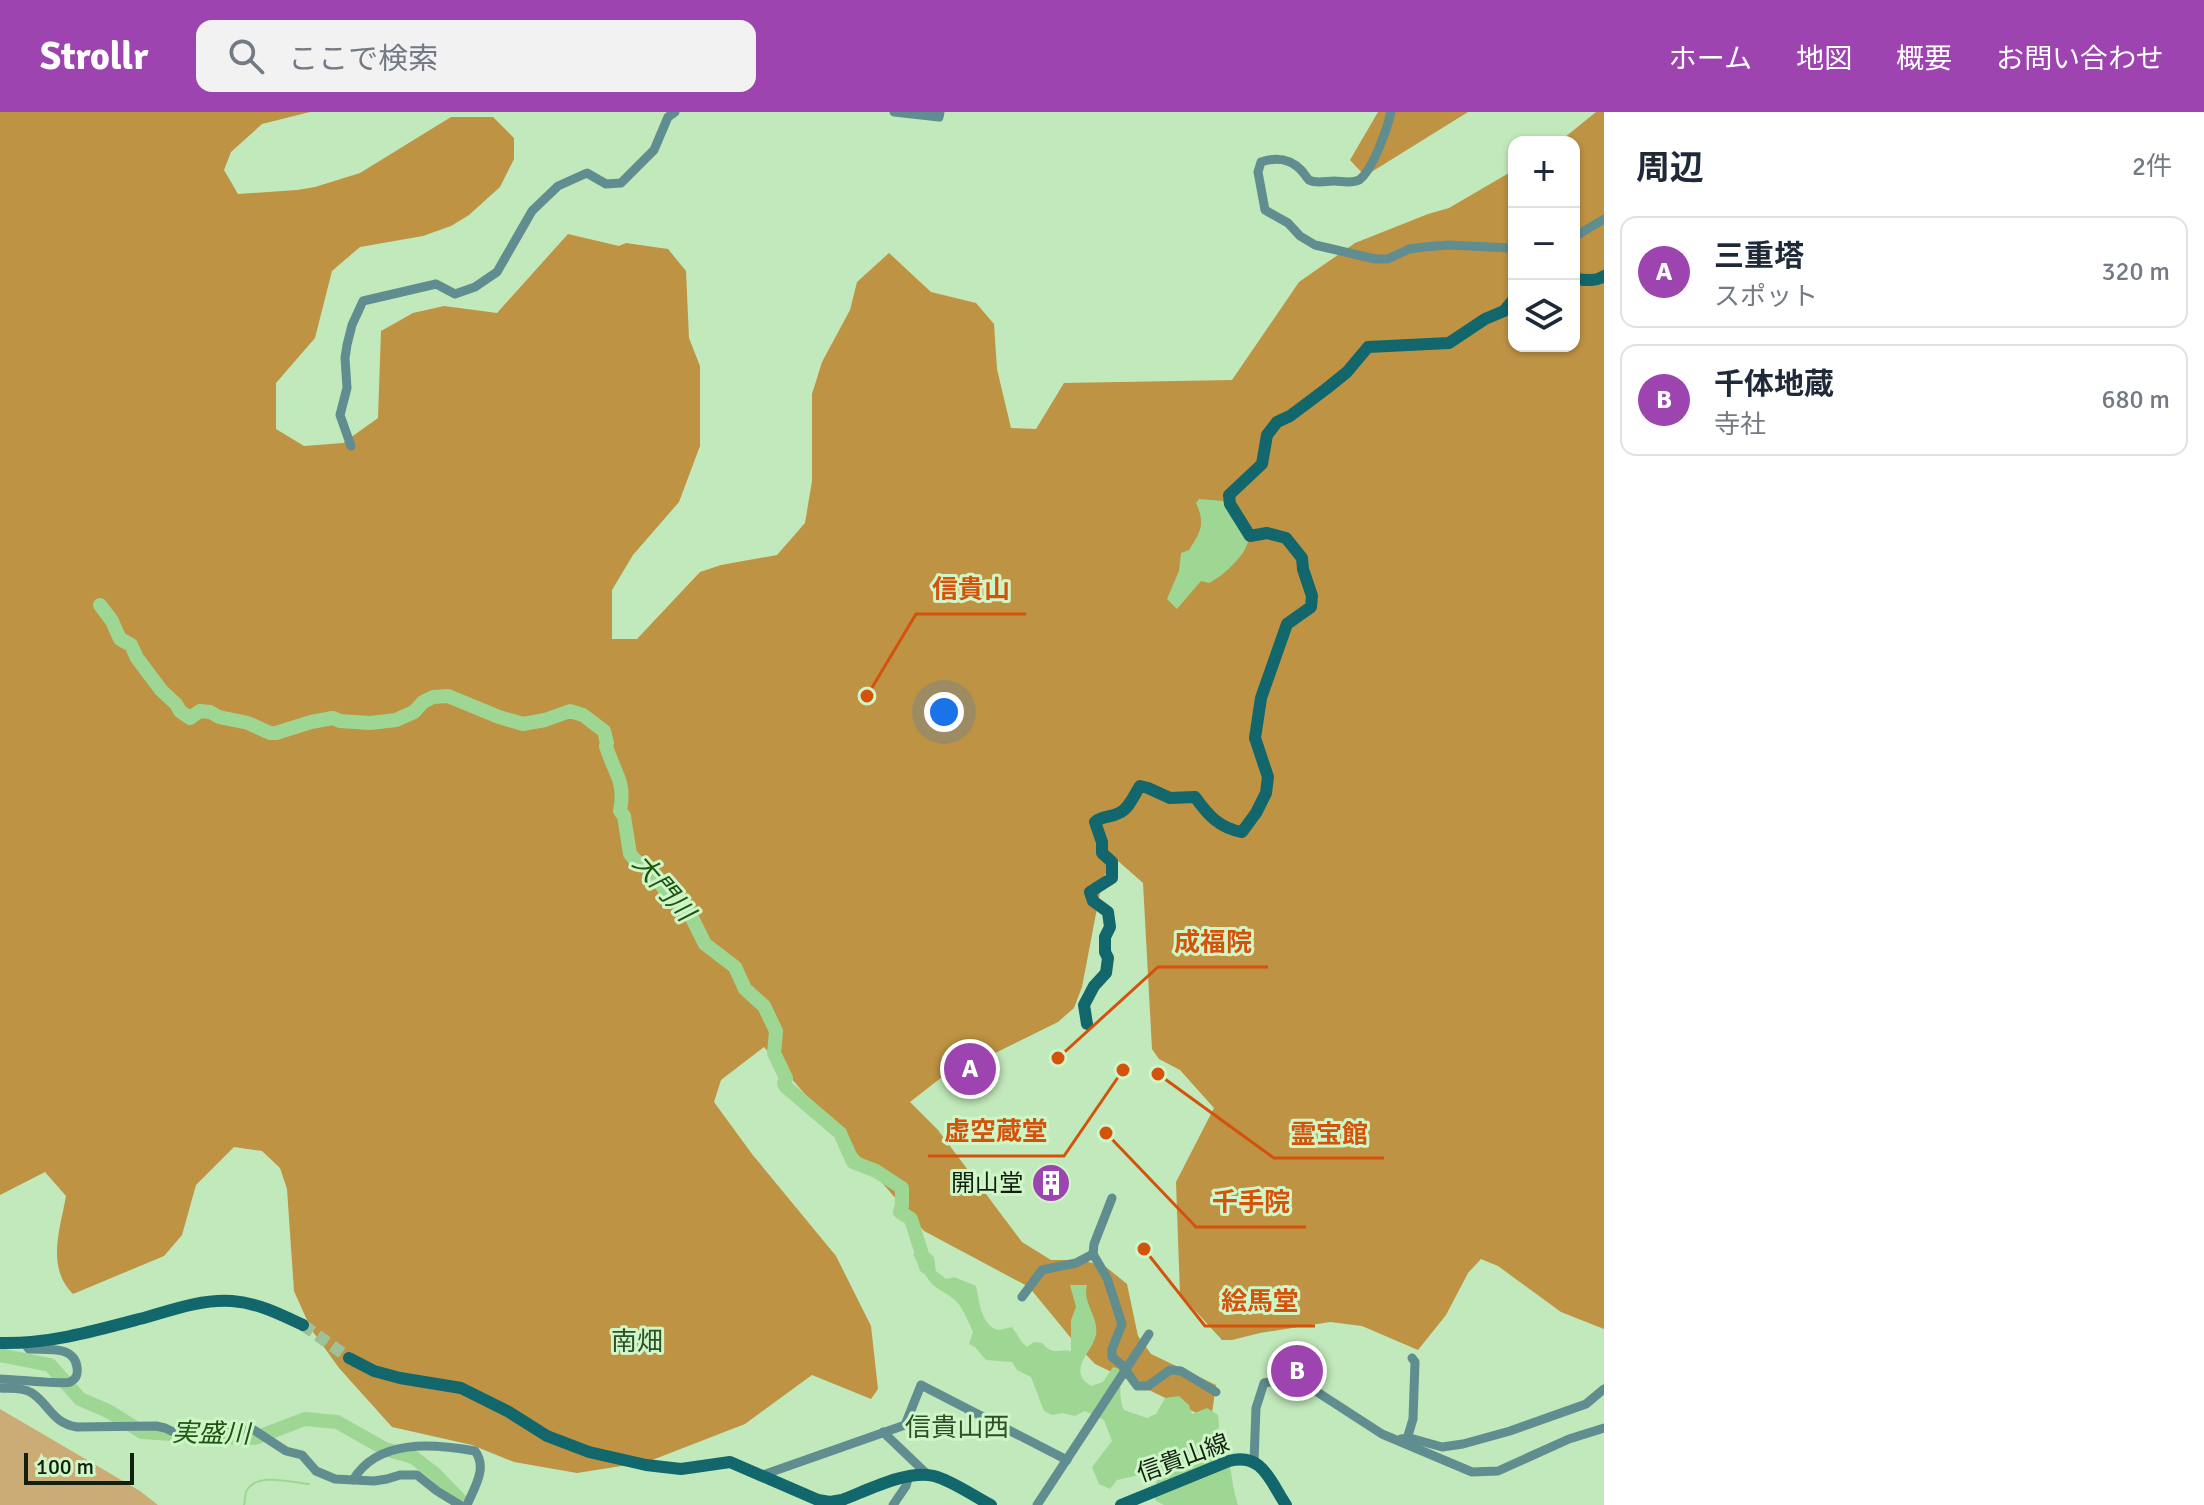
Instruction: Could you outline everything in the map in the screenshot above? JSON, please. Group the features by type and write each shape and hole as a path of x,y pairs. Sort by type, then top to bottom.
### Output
{"main road":[{"path":"1580,279 1601,279 1604,276"},
{"path":"1087,1024 1084,1005 1094,986 1106,973 1108,958 1105,937 1110,927 1108,912 1093,901 1090,892 1112,878 1112,862 1102,853 1102,842 1095,822 1102,816 1124,811 1140,786 1170,798 1195,797 1221,826 1242,832 1266,793 1268,777 1255,738 1261,698 1287,624 1311,607 1312,596 1302,558 1286,538 1267,533 1250,536 1230,504 1229,495 1262,464 1267,435 1277,422 1290,416 1347,372 1368,347 1449,343 1508,306"},
{"path":"0,1343 80,1335 210,1302 248,1303 303,1325"},
{"path":"349,1358 387,1375 461,1388 509,1412 547,1436 589,1452 646,1465 681,1469 730,1462 818,1500 830,1502 909,1476 928,1475 942,1478 991,1505"},
{"name":"信貴山線","path":"1121,1505 1223,1463 1248,1460 1261,1467 1286,1505"},
{"path":"961,1505 969,1493"}],"street":[{"path":"351,446 340,415 347,388 347,345 363,301 436,284 455,294 475,287 497,272 529,215 558,186 587,173 606,184 621,183 654,150 668,117 675,112"},
{"path":"894,112 939,117 940,112"},
{"path":"1391,112 1378,149 1365,172 1352,182 1309,180 1298,167 1284,159 1272,158 1261,162 1258,172 1265,210 1288,223 1300,236 1315,245 1375,259 1388,259 1409,249 1448,245 1508,248"},
{"path":"1580,233 1604,219"},
{"path":"1112,1198 1093,1254 1107,1278 1122,1324 1112,1357 1137,1386 1148,1386 1170,1370 1181,1371 1216,1392"},
{"path":"1022,1297 1042,1270 1076,1263 1093,1254"},
{"path":"1037,1505 1149,1334"},
{"path":"0,1379 62,1384 72,1382 77,1377 75,1359 70,1353 29,1349 24,1343"},
{"path":"1402,1439 1413,1419 1415,1362 1412,1358"},
{"path":"1248,1460 1256,1408 1264,1383 1276,1381 1281,1375 1311,1388 1382,1434 1442,1447 1510,1431 1586,1404 1604,1389"},
{"path":"760,1476 905,1425 921,1385 1068,1458"},
{"path":"0,1388 31,1393 58,1421 77,1427 156,1426 184,1437 220,1436 236,1430 254,1430 286,1451 302,1455 316,1471 335,1479 374,1481 417,1475 460,1505"},
{"path":"1402,1439 1472,1472 1498,1471 1569,1439 1604,1428"},
{"path":"883,1432 928,1475"},
{"path":"353,1480 358,1471 394,1448 451,1447 475,1451 482,1466 467,1505"},
{"path":"893,1505 909,1476"}],"shaded area":[{"path":"0,112 310,112 262,124 231,152 224,170 238,194 315,187 360,173 451,117 493,117 514,138 514,159 500,187 469,215 451,226 423,236 360,247 332,271 315,338 276,383 276,429 304,446 343,443 378,418 381,331 413,313 444,306 497,313 568,234 619,246 626,243 668,249 686,271 689,338 700,366 700,446 679,502 633,555 612,590 612,639 637,639 700,572 777,555 805,523 812,481 812,394 822,362 850,310 857,282 889,253 931,292 976,303 994,324 997,369 1011,428 1036,429 1064,383 1232,380 1299,282 1355,243 1449,208 1508,174 1508,352 1580,352 1580,136 1566,136 1596,112 1604,112 1604,1329 1561,1312 1498,1266 1481,1259 1468,1273 1446,1315 1418,1350 1362,1326 1330,1322 1222,1340 1180,1294 1176,1182 1214,1108 1180,1070 1159,1059 1152,1049 1143,883 1117,860 1103,877 1082,987 1074,1008 1058,1022 942,1077 910,1102 938,1130 1022,1242 1051,1260 1082,1260 1106,1267 1127,1284 1138,1336 1151,1354 1216,1385 1211,1420 1095,1364 1029,1287 924,1231 764,1047 721,1080 714,1102 752,1154 836,1256 871,1326 878,1389 871,1399 812,1375 745,1424 647,1462 577,1473 514,1462 472,1445 392,1427 339,1368 311,1329 294,1291 287,1189 280,1168 262,1151 234,1147 196,1185 182,1235 164,1256 73,1294 65,1283 57,1260 58,1235 66,1196 45,1172 0,1195"},
{"path":"1378,112 1468,112 1365,176 1350,160"},
{"path":"1199,499 1223,501 1248,541 1233,565 1209,583 1201,581 1177,609 1167,599 1179,571 1181,553 1189,550 1200,528 1201,517 1196,503"},
{"path":"921,1249 934,1257 936,1271 946,1279 954,1277 976,1286 988,1324 999,1330 1012,1327 1027,1347 1034,1342 1042,1343 1052,1351 1071,1351 1071,1320 1076,1307 1070,1285 1087,1285 1096,1335 1081,1368 1084,1380 1091,1386 1103,1382 1113,1367 1119,1369 1124,1410 1147,1418 1156,1414 1165,1398 1179,1396 1189,1405 1192,1414 1207,1408 1218,1415 1219,1427 1213,1438 1215,1448 1227,1454 1238,1505 1164,1505 1155,1500 1157,1479 1152,1472 1117,1480 1110,1489 1099,1484 1092,1467 1112,1441 1104,1420 1085,1411 1075,1416 1063,1413 1052,1415 1044,1411 1031,1377 1017,1370 1012,1362 986,1360 969,1344 973,1332 958,1303 931,1283 913,1255"},
{"path":"0,1409 140,1491 158,1505 0,1505"}],"waterway":[{"name":"大門川","path":"100,605 120,639 131,645 161,690 190,718 200,711 210,712 276,733 333,718 370,723 396,720 414,712 433,697 448,696 523,724 570,711 583,715 604,731 606,746 620,784 620,811 624,816 630,854 650,868 669,896 690,914 705,944 735,967 745,989 764,1006 776,1031 774,1053 786,1078 786,1087 840,1133 853,1162 876,1171 902,1188 900,1212 911,1219 926,1267"},
{"name":"実盛川","path":"0,1355 50,1365 80,1399 108,1411 142,1432 187,1435"},
{"name":"実盛川","path":"211,1437 255,1438 305,1419 337,1422 385,1449 413,1457 435,1474 465,1505"},
{"path":"244,1505 246,1492 257,1482 275,1480 309,1484"}],"tunnel":[{"path":"303,1325 349,1358"}],"place":[{"name":"信貴山","path":"867,696"},
{"name":"成福院","path":"1058,1058"},
{"name":"三重塔","path":"970,1069"},
{"name":"虚空蔵堂","path":"1123,1070"},
{"name":"霊宝館","path":"1158,1074"},
{"name":"千手院","path":"1106,1133"},
{"name":"開山堂","path":"1051,1183"},
{"name":"絵馬堂","path":"1144,1249"},
{"name":"千体地蔵","path":"1297,1371"}],"district":[{"name":"南畑","path":"637,1342"},
{"name":"信貴山西","path":"957,1428"}]}
